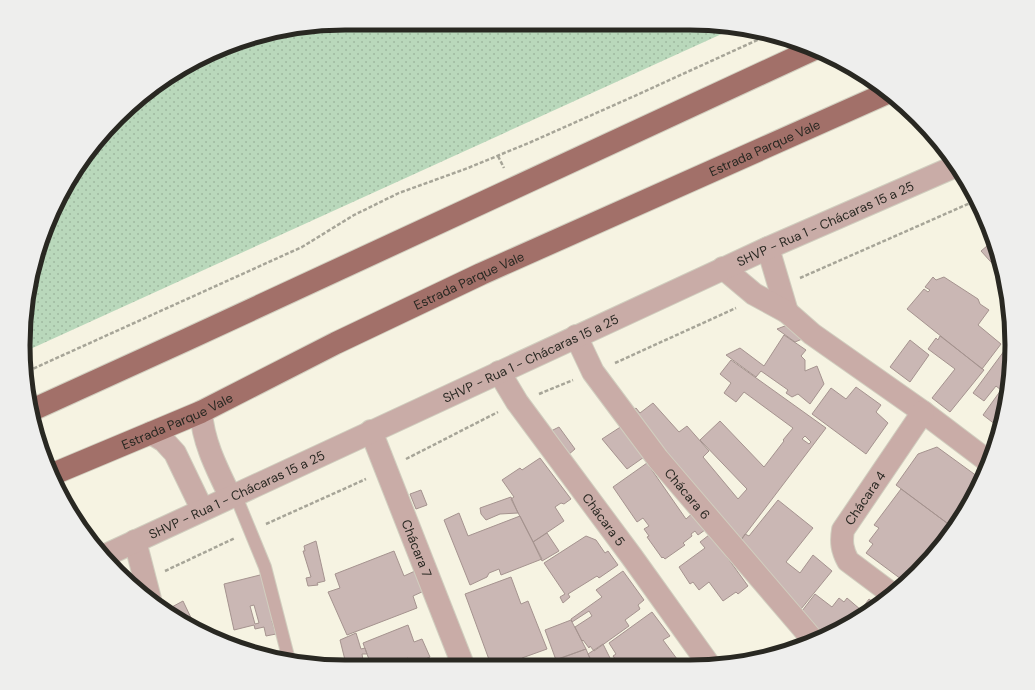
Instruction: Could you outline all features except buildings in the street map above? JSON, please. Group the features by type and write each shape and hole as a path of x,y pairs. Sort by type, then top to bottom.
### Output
{"main road":[{"path":"36,408 807,52"},
{"name":"Estrada Parque Vale","path":"57,472 201,412 336,344 481,274 882,95"}],"street":[{"name":"SHVP - Rua 1 - Chácaras 15 a 25","path":"109,554 232,495 723,268 951,168"},
{"path":"768,248 770,292 787,312 812,334 923,412 984,458"},
{"path":"723,268 754,294 770,292"},
{"name":"Chácara 6","path":"576,336 593,372 658,459 810,636"},
{"name":"Chácara 5","path":"499,372 517,402 632,557 705,659"},
{"path":"201,412 208,447 232,495"},
{"name":"Chácara 4","path":"887,591 848,561 843,553 841,543 843,530 923,412"},
{"name":"Chácara 7","path":"371,431 461,660"},
{"path":"151,433 164,441 175,454 202,509"},
{"path":"135,541 148,589"}],"lane":[{"path":"232,495 265,567 288,655"}],"path":[{"path":"31,369 302,247 354,214 400,193 468,168 531,142 761,38"},
{"path":"148,589 250,532 386,470 517,402 593,372 971,203"}],"green space":[{"path":"690,30 725,32 30,349 33,304 41,263 54,224 72,187 95,153 108,137 137,108 170,83 206,62 224,54 263,41 284,36 324,31"}]}
